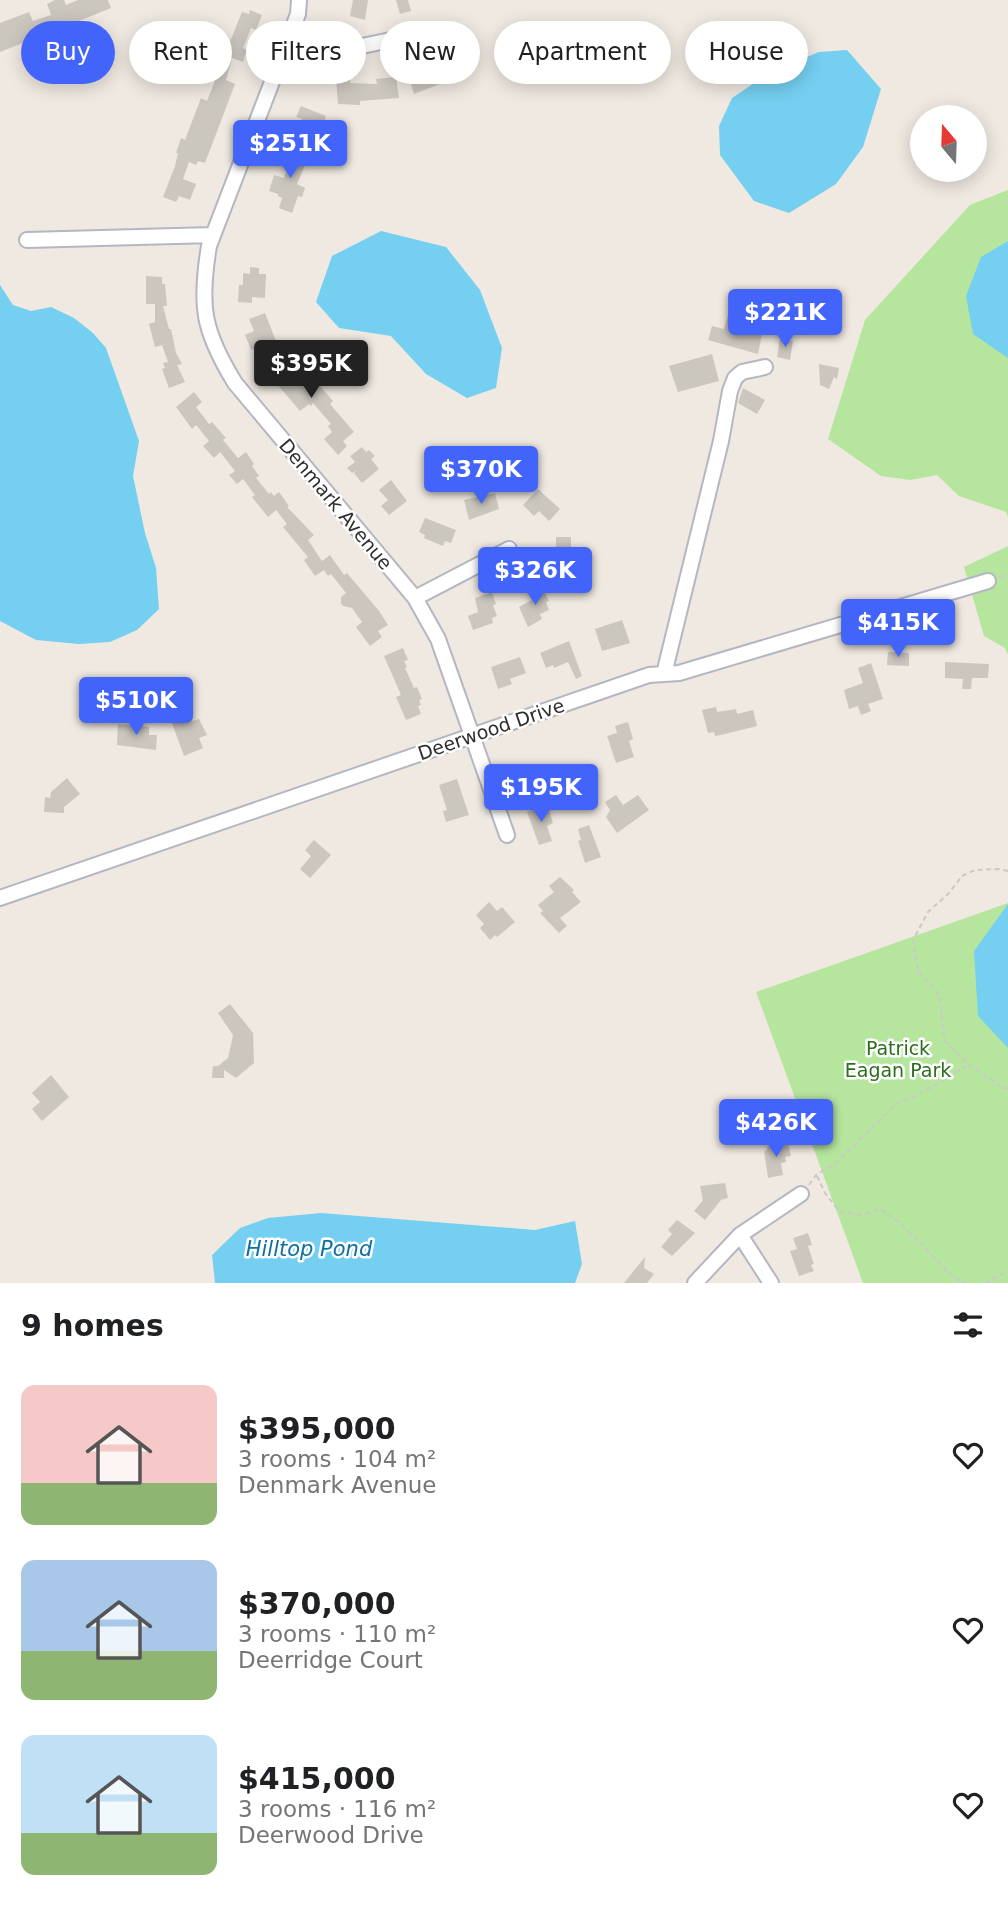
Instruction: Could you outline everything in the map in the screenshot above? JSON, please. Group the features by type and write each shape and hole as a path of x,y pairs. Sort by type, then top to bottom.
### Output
{"street":[{"name":"Denmark Avenue","path":"295,21 299,0"},
{"name":"Denmark Avenue","path":"271,84 209,246 203,283 206,321 217,353 235,383 415,598 438,639 507,835"},
{"path":"27,240 213,235"},
{"path":"664,674 730,391 735,378 742,372 765,367"},
{"path":"415,598 509,549"},
{"name":"Deerwood Drive","path":"0,898 649,675 679,673 988,581"},
{"path":"695,1283 740,1235 801,1194"},
{"path":"740,1235 771,1283"}],"path":[{"path":"1008,872 998,869 975,870 962,876 949,893 928,912 913,940 918,971 937,992 942,1006 945,1041 969,1065 1003,1088 1008,1088"},
{"path":"801,1194 816,1175 836,1163 896,1104 914,1097 969,1065"},
{"path":"816,1175 825,1193 839,1211 861,1215 880,1209 900,1223 954,1278 966,1283"},
{"path":"985,1283 1001,1274 1008,1275"}],"green space":[{"path":"1008,190 1008,517 1006,512 959,496 937,475 910,480 881,476 828,439 865,320 970,205"},
{"path":"1008,546 1008,655 1005,648 984,636 964,567"},
{"name":"Patrick Eagan Park","path":"1008,903 1008,1283 863,1283 756,992"}],"water":[{"path":"847,50 881,89 863,147 836,184 789,213 754,201 720,155 719,126 732,98 753,84 808,84 808,56 819,52"},
{"path":"381,231 446,247 480,290 502,348 496,388 467,398 426,374 391,336 339,328 316,302 332,256"},
{"path":"1008,241 1008,358 973,334 966,296 981,257"},
{"path":"0,285 13,305 31,311 51,307 74,318 93,333 106,348 139,441 133,476 145,533 156,568 159,609 137,630 110,642 79,644 36,640 0,621"},
{"path":"1008,904 1008,1048 978,1016 974,951"},
{"name":"Hilltop Pond","path":"321,1213 535,1230 575,1221 582,1264 575,1283 215,1283 212,1255 240,1228 268,1218"}],"building":[{"path":"55,0 64,0 66,5 78,0 108,0 111,8 79,21 33,21 51,15 47,4"},
{"path":"353,0 368,0 365,20 350,16"},
{"path":"396,0 408,0 411,11 400,14"},
{"path":"250,10 262,15 260,21 246,21 246,40 243,48 246,53 243,62 232,58 232,37 242,12 249,14"},
{"path":"29,12 33,21 21,21 21,44 0,52 0,23"},
{"path":"376,79 380,79 380,84 397,84 399,98 360,101 360,105 338,104 336,84 377,84"},
{"path":"214,84 235,84 205,163 198,161 196,165 189,162 183,179 196,184 190,200 179,196 176,202 163,197 175,166 176,153 181,138 185,140 201,98 207,101"},
{"path":"411,84 440,84 414,94"},
{"path":"301,106 326,116 319,136 298,127 302,119 296,117"},
{"path":"287,142 299,147 296,153 308,158 297,184 305,188 302,197 298,196 292,213 279,208 282,198 269,191 274,175 284,178 290,163 291,157 282,154"},
{"path":"250,267 259,268 259,274 266,274 265,298 252,297 252,303 238,302 243,273 250,274"},
{"path":"146,276 162,277 162,284 165,284 167,306 163,306 176,353 182,364 177,365 185,382 169,388 162,369 165,368 163,363 168,362 162,345 155,347 149,324 155,322 155,304 146,304"},
{"path":"733,297 742,302 739,312 765,319 758,354 708,340 712,326 724,329"},
{"path":"265,313 276,341 251,350 245,335 254,331 249,319"},
{"path":"780,339 793,341 790,360 777,357"},
{"path":"280,352 311,386 316,390 320,386 333,401 330,404 354,432 343,441 347,446 338,455 324,439 332,432 328,426 331,424 313,403 300,411 275,382 278,380 273,374 276,372 268,362"},
{"path":"712,354 719,381 678,392 669,366"},
{"path":"819,364 839,368 837,379 834,377 829,389 820,385"},
{"path":"743,388 765,400 757,414 738,403"},
{"path":"194,392 202,402 196,407 209,424 212,422 226,438 223,440 238,458 246,452 259,476 256,478 269,494 271,492 274,496 279,492 289,506 287,507 314,535 308,540 322,561 330,555 344,575 347,573 379,611 388,625 378,631 382,637 370,646 356,627 362,622 352,608 341,603 341,597 346,593 331,574 328,576 324,570 315,576 304,560 308,557 283,527 287,524 276,510 268,517 252,497 255,495 243,479 237,484 229,475 235,471 220,452 214,458 203,446 209,441 196,425 192,429 176,407"},
{"path":"362,447 375,456 371,459 379,469 362,483 354,473 357,470 352,473 347,468 355,462 350,456"},
{"path":"391,480 407,501 389,515 381,506 388,500 379,490"},
{"path":"538,489 560,509 549,521 539,511 534,516 523,505"},
{"path":"495,493 499,509 469,520 464,500"},
{"path":"425,518 456,530 451,543 445,541 443,546 424,538 425,535 419,532"},
{"path":"556,537 571,537 571,553 575,554 575,564 569,563 569,573 553,573"},
{"path":"542,587 549,601 546,602 549,610 540,614 542,619 528,627 519,607 532,600 529,594"},
{"path":"492,592 497,616 492,618 493,623 473,630 468,616 478,612 475,598"},
{"path":"622,620 630,643 602,651 595,629"},
{"path":"569,641 582,676 576,679 568,662 554,668 553,665 546,668 540,653"},
{"path":"403,648 408,660 404,661 407,667 405,668 422,699 419,700 421,705 418,706 421,714 406,720 396,697 401,695 384,656"},
{"path":"888,652 909,653 909,666 887,665"},
{"path":"520,657 526,673 510,679 512,684 498,689 491,667"},
{"path":"945,662 989,664 988,678 972,678 971,689 962,689 963,679 945,678"},
{"path":"871,663 883,699 868,704 871,711 861,715 858,706 849,709 844,690 863,683 858,668"},
{"path":"716,707 717,712 736,709 737,714 753,710 757,726 715,736 714,732 708,733 702,710"},
{"path":"187,709 192,721 199,719 207,735 199,738 203,748 184,756 169,715"},
{"path":"628,722 633,739 629,741 634,757 616,763 607,736 617,733 615,726"},
{"path":"118,724 149,727 149,735 157,735 156,750 117,745"},
{"path":"67,778 80,794 64,807 64,813 44,812 45,797 50,798 51,792"},
{"path":"457,779 469,815 446,822 443,811 447,810 439,785"},
{"path":"616,795 623,805 638,795 649,810 617,833 606,817 610,810 605,802"},
{"path":"547,805 553,823 547,826 552,841 539,845 527,812"},
{"path":"589,825 601,857 585,863 578,841 581,840 578,829"},
{"path":"314,840 331,855 310,878 300,869 311,856 305,850"},
{"path":"560,877 574,890 572,892 581,902 560,918 567,926 559,933 540,913 543,911 538,905 554,892 549,886"},
{"path":"489,902 497,911 502,907 515,922 490,940 480,928 484,924 476,915"},
{"path":"230,1004 253,1033 254,1063 236,1078 224,1070 224,1078 212,1078 213,1066 218,1066 228,1058 233,1035 218,1013"},
{"path":"51,1075 69,1097 42,1121 32,1109 40,1102 32,1093"},
{"path":"788,1143 791,1156 785,1157 786,1162 781,1163 783,1175 768,1178 764,1151 767,1147"},
{"path":"725,1183 728,1198 721,1200 705,1220 694,1211 703,1200 700,1186"},
{"path":"677,1220 695,1233 672,1256 661,1247 672,1234 668,1230"},
{"path":"808,1233 814,1271 799,1276 790,1251 797,1249 793,1238"},
{"path":"645,1257 644,1268 654,1274 647,1283 624,1283"}]}
